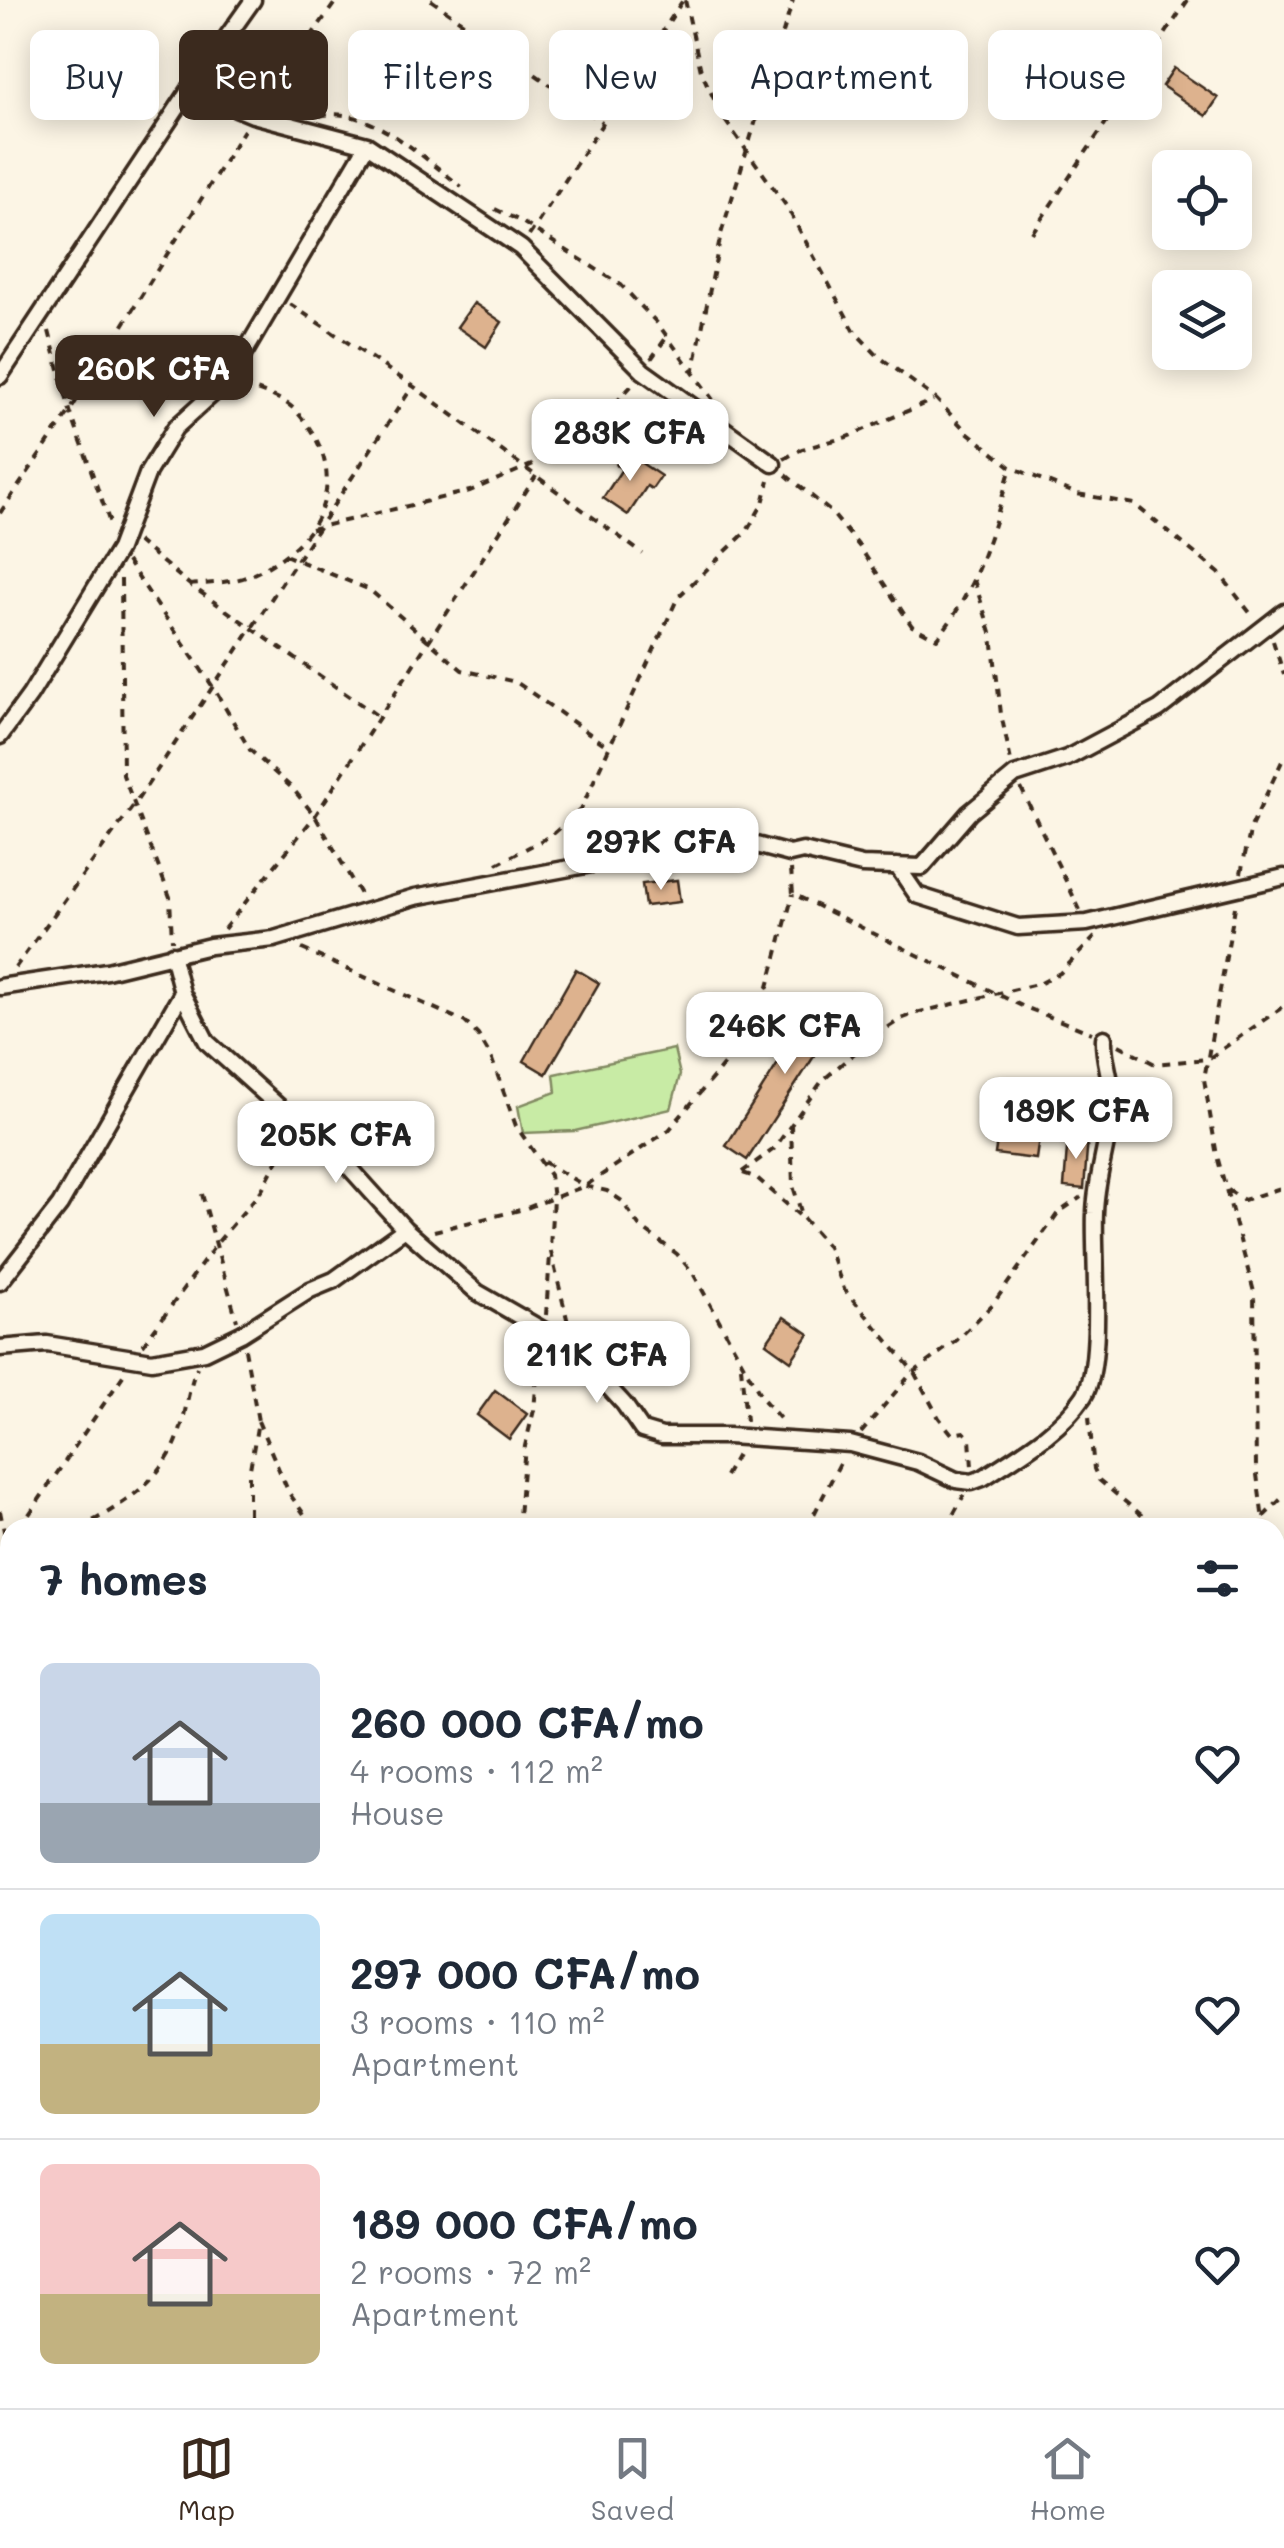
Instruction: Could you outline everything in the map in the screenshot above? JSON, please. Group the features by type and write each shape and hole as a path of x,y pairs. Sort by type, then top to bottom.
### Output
{"street":[{"path":"232,30 253,0"},
{"path":"0,376 179,105"},
{"path":"277,120 367,144 521,248 642,371 773,464"},
{"path":"0,736 30,695 119,549 148,472 175,428 228,379 367,144"},
{"path":"1,987 106,971 210,946 274,939 415,896 613,860 703,831 790,854 804,851 862,865 922,867 969,813 1015,775 1068,758 1159,709 1284,612"},
{"path":"897,866 917,895 1018,927 1086,923 1284,877"},
{"path":"172,954 182,992 207,1042 338,1156 406,1228 477,1292 581,1357 642,1430 662,1436 850,1444 918,1462 956,1480 972,1482 1047,1436 1087,1393 1096,1326 1094,1210 1106,1147 1111,1090 1104,1038"},
{"path":"0,1282 60,1205 182,992"},
{"path":"0,1348 48,1344 152,1361 204,1352 334,1280 406,1228"}],"path":[{"path":"315,30 337,0"},
{"path":"431,0 603,122"},
{"path":"521,248 684,0"},
{"path":"684,0 700,71 722,116 787,207 855,332 878,356 936,399 966,431 1011,467 1077,494 1134,504 1219,573 1272,641 1284,674"},
{"path":"694,374 721,234 793,0"},
{"path":"1032,233 1188,0"},
{"path":"291,123 336,112 364,118 472,194"},
{"path":"0,513 70,410 250,120"},
{"path":"487,206 533,229 621,284 667,336 722,412"},
{"path":"278,296 413,386 643,554"},
{"path":"44,312 70,410 119,549 213,686 250,750 293,789 314,816 368,910"},
{"path":"310,529 470,491 576,446 642,371 667,336"},
{"path":"190,585 248,577 285,555 303,542 326,501 325,469 315,440 292,408 273,396 228,379"},
{"path":"1,987 134,805 413,386"},
{"path":"483,872 552,835 581,809 678,598 747,532 763,503 773,464 802,449 847,437 936,399"},
{"path":"773,464 830,512 859,546 912,626 938,639 954,618 982,565 1011,467"},
{"path":"210,946 314,816 536,476"},
{"path":"126,531 190,585 379,718"},
{"path":"119,549 123,775 170,897 172,954"},
{"path":"285,555 370,590 462,670 516,682 610,748"},
{"path":"1262,1517 1256,1467 1254,1292 1217,1156 1204,1079 1251,827 1284,757"},
{"path":"406,1228 426,1232 553,1199 585,1186 670,1130 735,1051 768,987 793,894 790,854"},
{"path":"793,894 1000,995 1104,1038 1154,1064 1208,1059 1284,1006"},
{"path":"952,1518 972,1482 970,1440 964,1432 952,1434 914,1372 844,1289 828,1247 803,1218 757,1178 742,1172 774,1149 822,1081 872,1038 920,1012 1000,995 1060,974 1114,917"},
{"path":"274,939 465,1022 491,1057 516,1126 550,1174 553,1199 548,1302 537,1355 534,1410 525,1446 519,1518"},
{"path":"27,1518 216,1243 261,1191 297,1124"},
{"path":"792,1124 793,1186 803,1218"},
{"path":"540,1159 585,1186 607,1191 622,1201 638,1226 678,1254 762,1398 801,1443"},
{"path":"1228,1190 1244,1200 1284,1187"},
{"path":"812,1518 850,1444 914,1372 958,1340 993,1304 1058,1213 1097,1188"},
{"path":"202,1194 240,1334 258,1421 289,1493 307,1518"},
{"path":"550,1248 569,1327"},
{"path":"98,1518 131,1500 173,1448 188,1386 204,1352"},
{"path":"1087,1393 1094,1470 1099,1480 1145,1518"},
{"path":"250,1518 248,1475 258,1421"},
{"path":"1262,1517 1284,1496"}],"green space":[{"path":"674,1049 680,1075 671,1109 575,1131 523,1133 518,1106 556,1092 554,1074"}],"building":[{"path":"1174,68 1218,98 1206,116 1162,86"},
{"path":"474,303 502,322 486,347 457,327"},
{"path":"625,452 661,476 652,489 647,486 628,515 603,498 622,469 616,465"},
{"path":"677,880 680,902 645,906 642,884"},
{"path":"576,969 599,983 546,1074 524,1061"},
{"path":"821,995 844,1010 747,1160 726,1146"},
{"path":"999,1126 1040,1131 1036,1159 995,1154"},
{"path":"1068,1136 1088,1137 1084,1189 1064,1187"},
{"path":"784,1317 809,1334 791,1361 766,1343"},
{"path":"495,1390 527,1414 509,1439 477,1415"}]}
